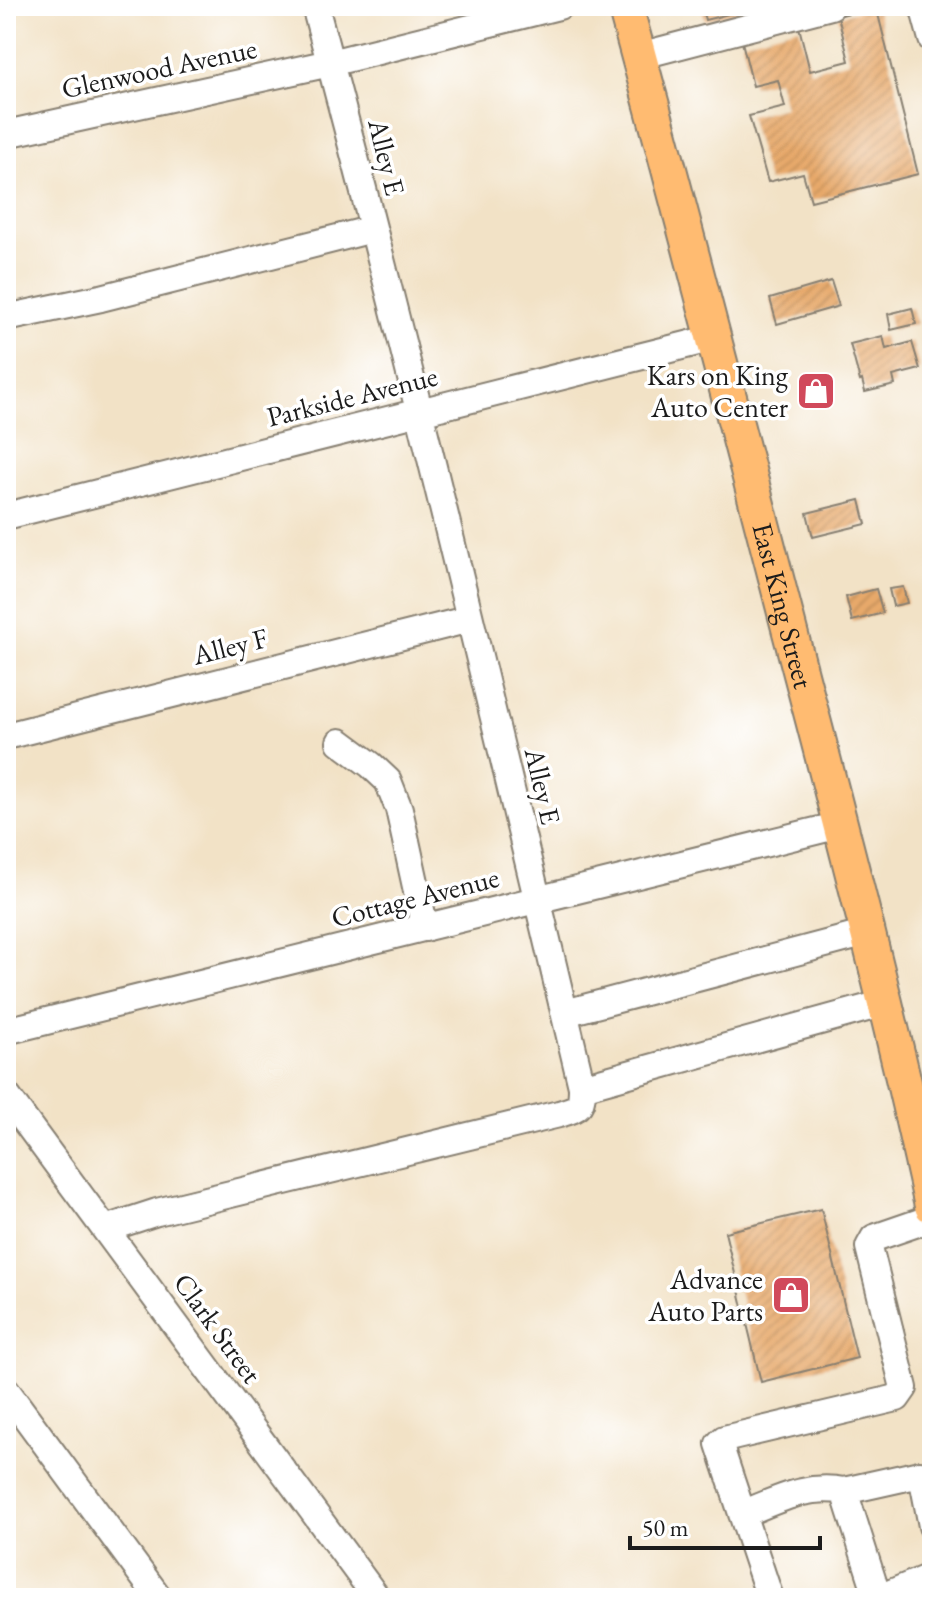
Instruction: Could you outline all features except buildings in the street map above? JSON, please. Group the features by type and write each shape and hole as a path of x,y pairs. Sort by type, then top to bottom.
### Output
{"main road":[{"name":"East King Street","path":"625,6 840,825 903,1075 932,1206"}],"street":[{"name":"Alley E","path":"315,6 470,619 582,1087"},
{"name":"Glenwood Avenue","path":"6,134 330,63 559,6"},
{"path":"639,56 831,6"},
{"path":"923,6 932,39"},
{"path":"6,318 101,298 373,229"},
{"name":"Parkside Avenue","path":"6,516 714,338"},
{"name":"Alley F","path":"6,736 470,619"},
{"path":"340,742 388,781 399,809 425,928"},
{"name":"Cottage Avenue","path":"6,1031 840,825"},
{"path":"565,1013 867,933"},
{"path":"105,1229 157,1212 559,1114 577,1108 582,1100 582,1087 885,1003"},
{"name":"Clark Street","path":"6,1095 377,1598"},
{"path":"770,1598 719,1444 724,1439 897,1398 904,1388 869,1247 874,1238 932,1218"},
{"path":"6,1390 159,1598"},
{"path":"742,1514 808,1489 844,1491 920,1474 932,1526"},
{"path":"844,1491 878,1598 932,1576"}],"place":[{"name":"Kars on King Auto Center","path":"816,391"},
{"name":"Advance Auto Parts","path":"791,1295"}]}
